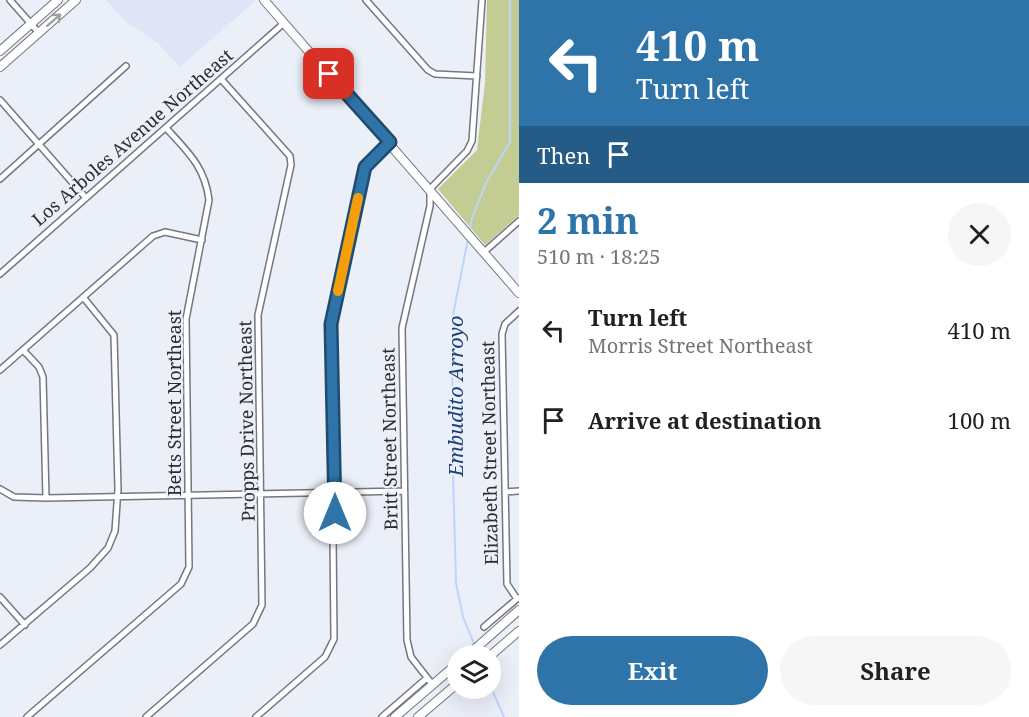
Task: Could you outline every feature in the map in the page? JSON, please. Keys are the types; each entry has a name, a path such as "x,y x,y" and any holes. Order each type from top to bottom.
{"main road":[{"path":"0,51 58,0"},
{"path":"0,67 76,0"},
{"path":"264,0 390,142 519,293"},
{"path":"479,645 518,614"},
{"path":"501,646 519,631"},
{"path":"395,717 430,681 447,670"},
{"path":"418,717 447,692"}],"street":[{"path":"10,0 39,33"},
{"path":"366,0 428,70 435,74 477,76"},
{"path":"430,189 467,151 472,141 482,0"},
{"name":"Los Arboles Avenue Northeast","path":"0,274 284,23"},
{"path":"0,179 126,66"},
{"name":"Propps Drive Northeast","path":"146,717 253,624 260,612 262,494 258,315 291,165 290,156 221,79"},
{"path":"0,100 86,198"},
{"name":"Betts Street Northeast","path":"27,717 181,584 189,567 186,319 209,200 207,182 201,168 166,128"},
{"path":"256,717 325,657 334,639 335,492 331,324 365,167 390,142"},
{"name":"Britt Street Northeast","path":"430,189 430,206 402,328 407,640 411,657 430,681"},
{"path":"484,252 519,221"},
{"path":"0,370 153,236 165,232 202,240"},
{"path":"0,645 90,568 111,542 115,531 118,497 114,335 83,297"},
{"name":"Elizabeth Street Northeast","path":"518,598 507,584 502,334 505,324 519,311"},
{"path":"23,350 39,367 43,377 46,498"},
{"path":"0,489 14,496 46,498 405,491"},
{"path":"505,492 519,491"},
{"path":"0,597 25,625"},
{"path":"484,627 518,598"},
{"path":"382,717 430,681"}],"shaded area":[{"path":"106,0 256,0 180,67 158,43 125,21"}],"green space":[{"path":"487,0 519,0 519,215 485,245 438,189 477,150 485,82"}],"waterway":[{"name":"Embudito Arroyo","path":"469,234 472,218 486,183 510,142 510,0"},
{"name":"Embudito Arroyo","path":"468,239 452,320 453,475 456,583 463,617 475,645"},
{"name":"Embudito Arroyo","path":"496,699 504,717"}],"slow traffic":[{"path":"338,291 358,198"}],"route":[{"path":"329,74 390,142 365,167 331,324 335,513"}]}
